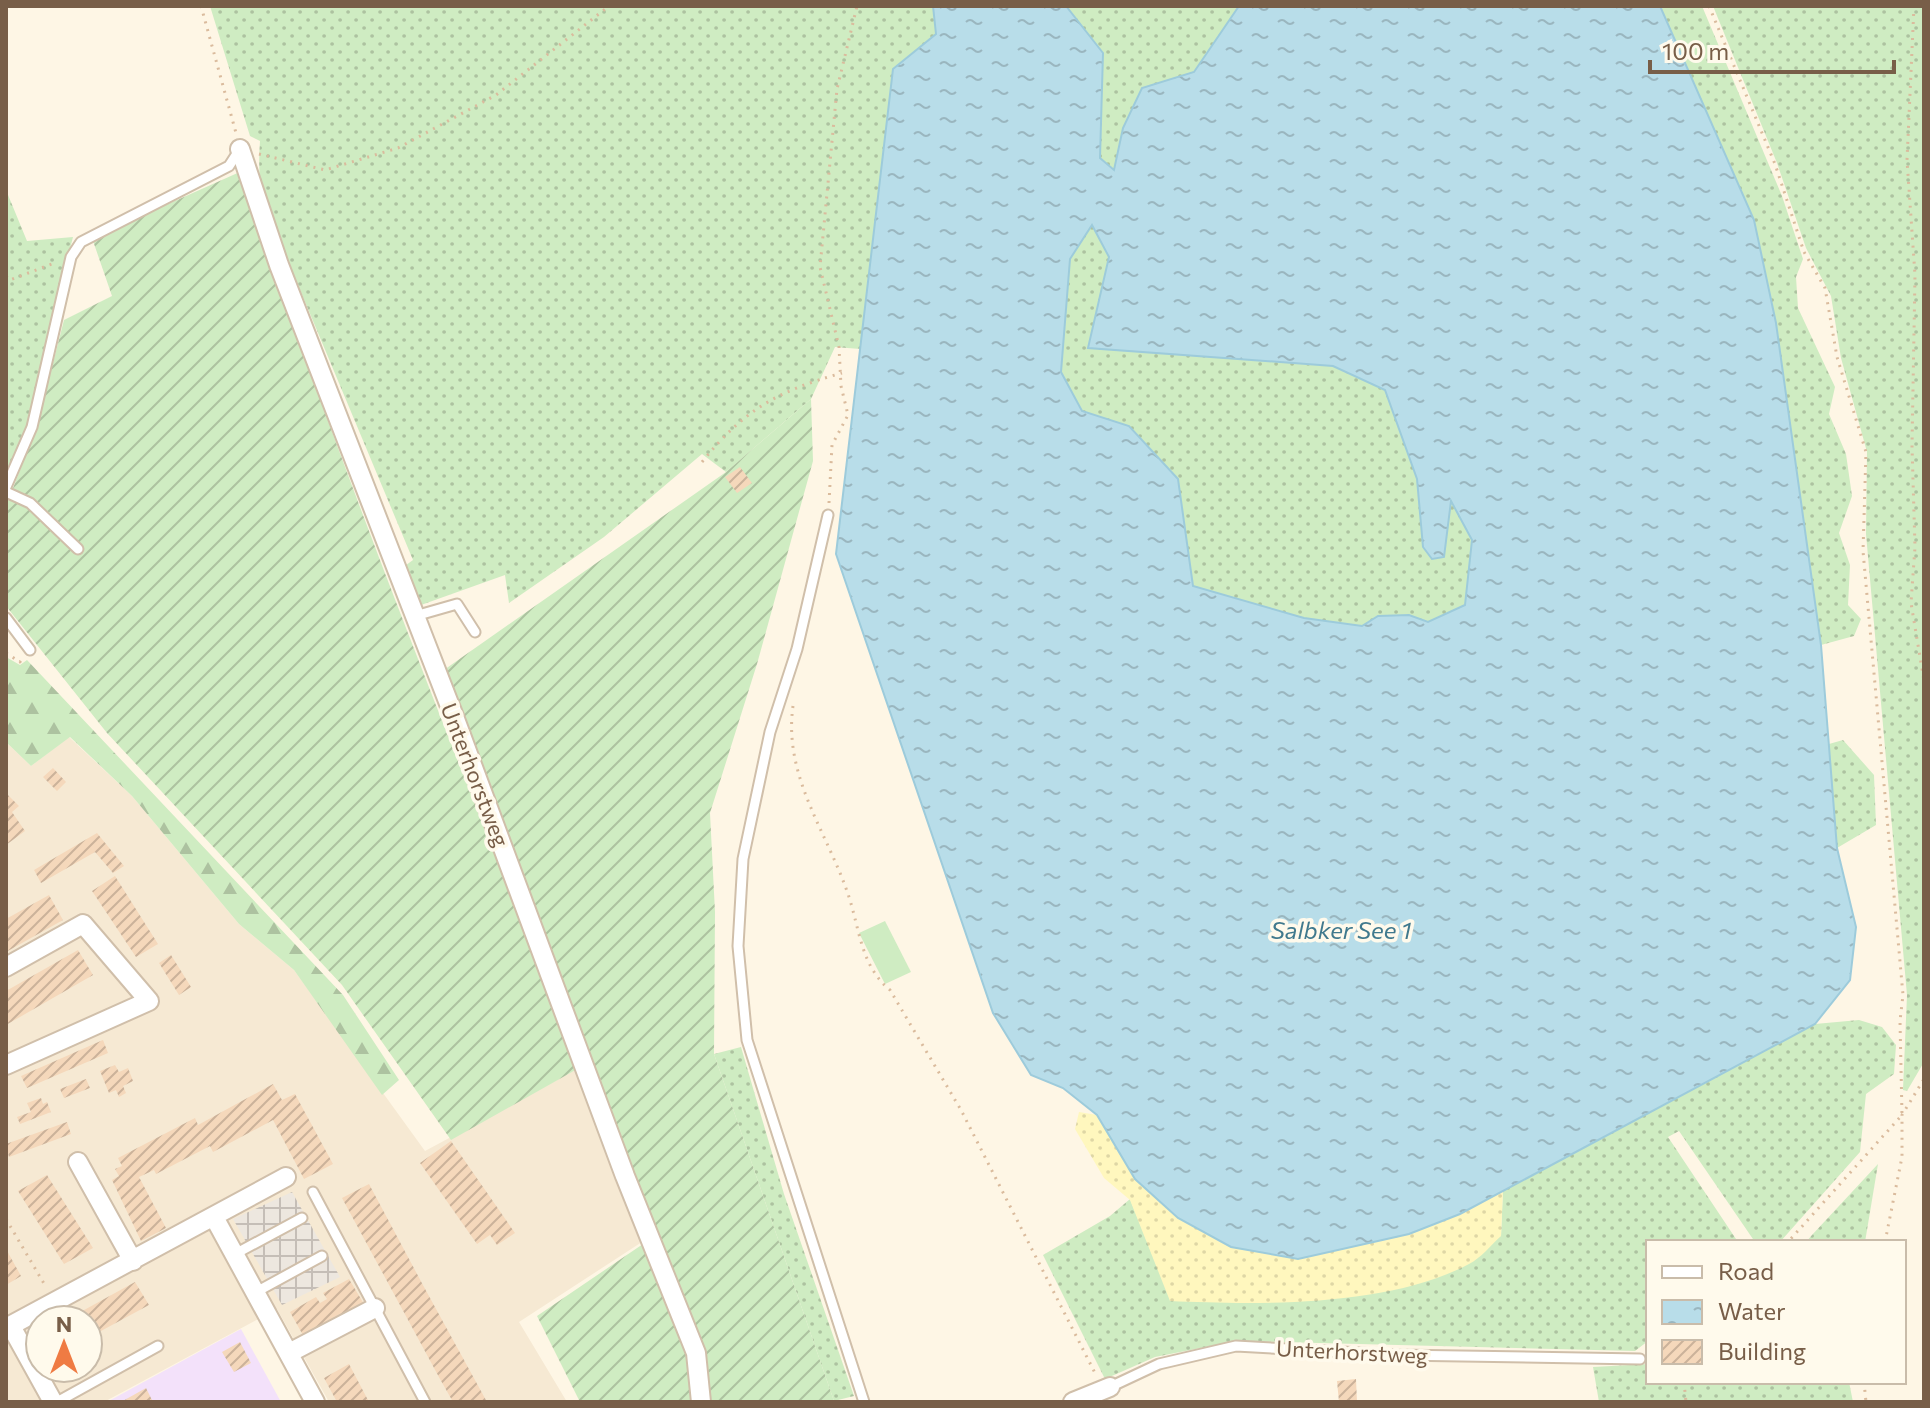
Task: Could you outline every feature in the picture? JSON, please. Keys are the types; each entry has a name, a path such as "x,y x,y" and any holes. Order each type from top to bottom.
{"street":[{"name":"Unterhorstweg","path":"240,149 279,265 415,616 625,1176 696,1353 701,1402"},
{"path":"6,967 83,924 149,1001 6,1065"},
{"path":"78,1162 133,1261"},
{"path":"56,1304 286,1177"},
{"path":"214,1217 315,1402"},
{"path":"289,1353 375,1308"},
{"path":"9,1328 55,1402"},
{"name":"Unterhorstweg","path":"1073,1402 1106,1388"}],"lane":[{"path":"78,549 30,503 6,489 32,427 71,257 81,242 229,166 240,149"},
{"path":"828,515 797,649 770,732 743,859 738,946 747,1040 864,1402"},
{"path":"415,616 457,604 475,632"},
{"path":"6,618 30,650"},
{"path":"313,1192 425,1402"},
{"path":"235,1254 302,1218"},
{"path":"256,1292 322,1256"},
{"path":"55,1402 158,1346"},
{"name":"Unterhorstweg","path":"1106,1388 1159,1364 1236,1346 1397,1355 1640,1359"}],"path":[{"path":"201,6 240,149 325,170 398,148 496,95 609,6"},
{"path":"828,515 832,445 848,415 839,347 820,267 837,89 857,6"},
{"path":"1709,6 1772,155 1804,252 1825,288 1837,357 1866,452 1863,543 1903,995 1900,1066 1902,1157 1885,1240"},
{"path":"1914,6 1907,160 1915,275 1915,547 1911,603 1924,681"},
{"path":"6,276 10,280 71,257"},
{"path":"702,462 731,426 791,387 842,373"},
{"path":"794,698 790,726 802,792 849,898 854,928 875,977 890,990 961,1110 1106,1388"},
{"path":"1790,1240 1902,1115 1924,1079"},
{"path":"6,1219 56,1304"}],"shaded area":[{"path":"69,737 132,796 239,924 294,970 425,1151 579,1068 645,1240 519,1322 567,1402 329,1402 277,1309 104,1402 6,1402 6,742 31,766"},
{"path":"292,1192 340,1277 282,1305 233,1219"},
{"path":"241,1329 281,1402 107,1402"}],"green space":[{"path":"210,6 933,6 936,34 893,70 860,349 835,347 811,399 726,472 702,454 604,537 509,603 505,575 421,605 402,568 413,560 266,214 259,171 260,141 250,136"},
{"path":"1066,6 1239,6 1194,72 1142,89 1123,128 1114,170 1100,158 1103,53"},
{"path":"1660,6 1702,6 1782,196 1803,259 1796,277 1798,308 1835,387 1829,414 1846,454 1852,496 1839,533 1850,565 1848,605 1861,619 1854,636 1821,645 1776,323 1754,220"},
{"path":"1713,6 1924,6 1924,1062 1907,1091 1903,1090 1907,995 1866,534 1867,452 1841,358 1831,296 1806,248 1777,163"},
{"path":"242,171 361,510 579,1068 451,1140 342,985 107,733 6,606 6,506 36,429 64,320 112,296 92,238"},
{"path":"6,190 27,241 73,237 32,417 6,480"},
{"path":"1092,224 1109,257 1089,348 1334,366 1385,390 1417,479 1423,547 1451,500 1472,540 1465,605 1428,622 1409,615 1378,616 1362,626 1304,618 1192,586 1178,479 1129,426 1082,411 1061,372 1070,259"},
{"path":"811,399 813,461 757,664 710,813 715,912 714,1054 834,1401 709,1402 704,1355 441,672 726,472"},
{"path":"6,657 20,665 27,660 343,995 399,1080 382,1095 294,970 239,924 132,796 70,737 31,766 6,742"},
{"path":"1843,740 1874,775 1876,825 1837,848 1829,744"},
{"path":"885,921 911,972 885,984 859,933"},
{"path":"1859,1020 1882,1027 1896,1045 1894,1074 1866,1094 1860,1152 1782,1240 1754,1240 1679,1131 1668,1137 1737,1240 1646,1240 1646,1343 1635,1351 1236,1341 1155,1357 1105,1379 1043,1255 1110,1216 1130,1199 1171,1301 1501,1236 1503,1189 1815,1024"},
{"path":"741,1047 784,1194 854,1396 834,1401 714,1054"},
{"path":"1878,1164 1865,1240 1808,1240"},
{"path":"643,1244 687,1354 694,1402 580,1402 537,1316"},
{"path":"1646,1364 1646,1384 1849,1384 1853,1402 1599,1402 1593,1367"}],"sand":[{"path":"1079,1112 1097,1115 1135,1179 1178,1218 1460,1214 1503,1189 1501,1236 1469,1264 1437,1278 1363,1296 1283,1302 1170,1301 1130,1200 1104,1178 1075,1129"}],"water":[{"name":"Salbker See 1","path":"933,6 1066,6 1103,53 1100,158 1114,170 1123,128 1142,88 1194,72 1239,6 1660,6 1754,220 1776,323 1821,645 1837,848 1856,927 1850,980 1815,1024 1460,1214 1409,1234 1298,1259 1231,1247 1178,1218 1135,1179 1097,1115 1063,1088 1031,1075 993,1013 836,554 893,69 936,34","holes":["1092,225 1109,257 1088,348 1333,366 1385,390 1417,479 1423,547 1432,559 1444,557 1451,501 1472,540 1465,605 1428,622 1409,615 1378,616 1362,626 1304,618 1193,586 1178,479 1129,426 1082,411 1061,372 1070,259"]}],"building":[{"path":"740,467 752,483 737,493 725,477"},
{"path":"53,768 66,782 57,791 43,777"},
{"path":"6,793 19,806 12,812 25,831 6,845"},
{"path":"97,833 124,866 113,873 95,852 41,883 34,870"},
{"path":"115,876 158,944 136,957 92,891"},
{"path":"49,895 63,920 6,952 6,919"},
{"path":"78,950 93,975 6,1025 6,991"},
{"path":"171,955 191,987 179,995 159,963"},
{"path":"103,1040 108,1053 27,1088 21,1076"},
{"path":"115,1065 119,1072 128,1068 133,1081 123,1086 126,1093 119,1097 116,1090 109,1093 100,1071"},
{"path":"86,1079 90,1088 64,1098 60,1089"},
{"path":"273,1084 282,1100 295,1094 333,1164 304,1179 273,1120 213,1152 210,1146 156,1174 154,1170 139,1177 166,1228 141,1241 112,1180 119,1176 115,1169 122,1166 118,1158 195,1118 198,1125"},
{"path":"41,1098 43,1104 47,1102 51,1112 20,1124 17,1117 31,1112 27,1103"},
{"path":"67,1122 71,1134 9,1157 6,1144"},
{"path":"451,1141 515,1233 497,1245 490,1235 477,1244 420,1163"},
{"path":"47,1175 93,1248 64,1264 18,1191"},
{"path":"369,1184 487,1402 453,1402 342,1198"},
{"path":"6,1249 21,1276 6,1285"},
{"path":"349,1279 364,1304 304,1337 290,1312 316,1297 320,1303 327,1299 323,1293"},
{"path":"135,1282 149,1305 104,1329 104,1304 95,1304"},
{"path":"240,1342 251,1363 234,1372 222,1352"},
{"path":"349,1364 369,1402 337,1402 324,1378"},
{"path":"1356,1379 1357,1402 1339,1402 1337,1381"},
{"path":"146,1388 153,1402 121,1402"}]}
